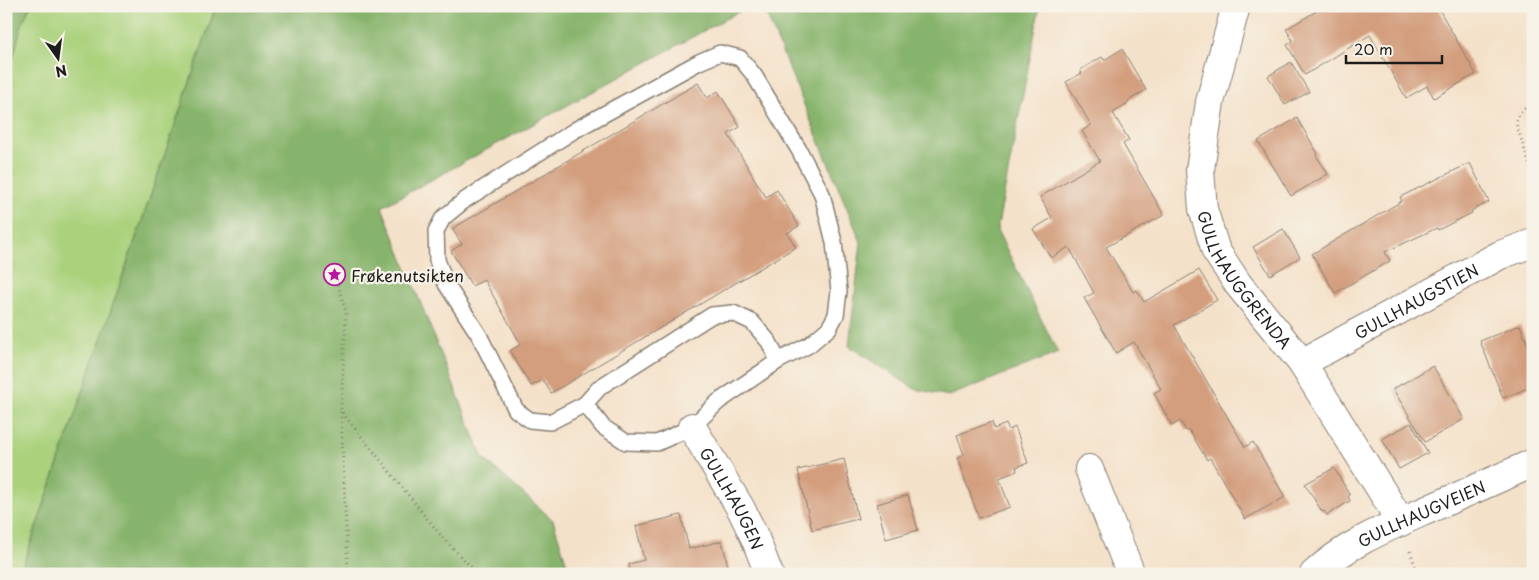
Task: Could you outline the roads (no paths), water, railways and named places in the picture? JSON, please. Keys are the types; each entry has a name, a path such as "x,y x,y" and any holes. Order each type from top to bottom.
{"street":[{"name":"GULLHAUGGRENDA","path":"1236,6 1210,102 1200,170 1203,209 1216,251 1238,284 1302,363 1401,522"},
{"name":"GULLHAUGSTIEN","path":"1302,363 1500,255 1533,243"},
{"name":"GULLHAUGEN","path":"692,427 741,509 755,538 768,574"},
{"name":"GULLHAUGVEIEN","path":"1314,574 1326,563 1356,543 1533,463"},
{"path":"1089,469 1131,574"}],"lane":[{"path":"585,404 603,427 626,442 657,443 692,427 718,402 778,361 809,345 829,328 836,315 839,291 834,242 822,194 799,150 754,75 740,58 720,53 699,62 575,130 465,200 443,218 436,231 437,260 446,284 479,335 516,410 530,420 550,422 585,404 600,387 712,315 733,313 752,322 769,342 778,361"}],"place":[{"name":"Frøkenutsikten","path":"335,275"}]}
